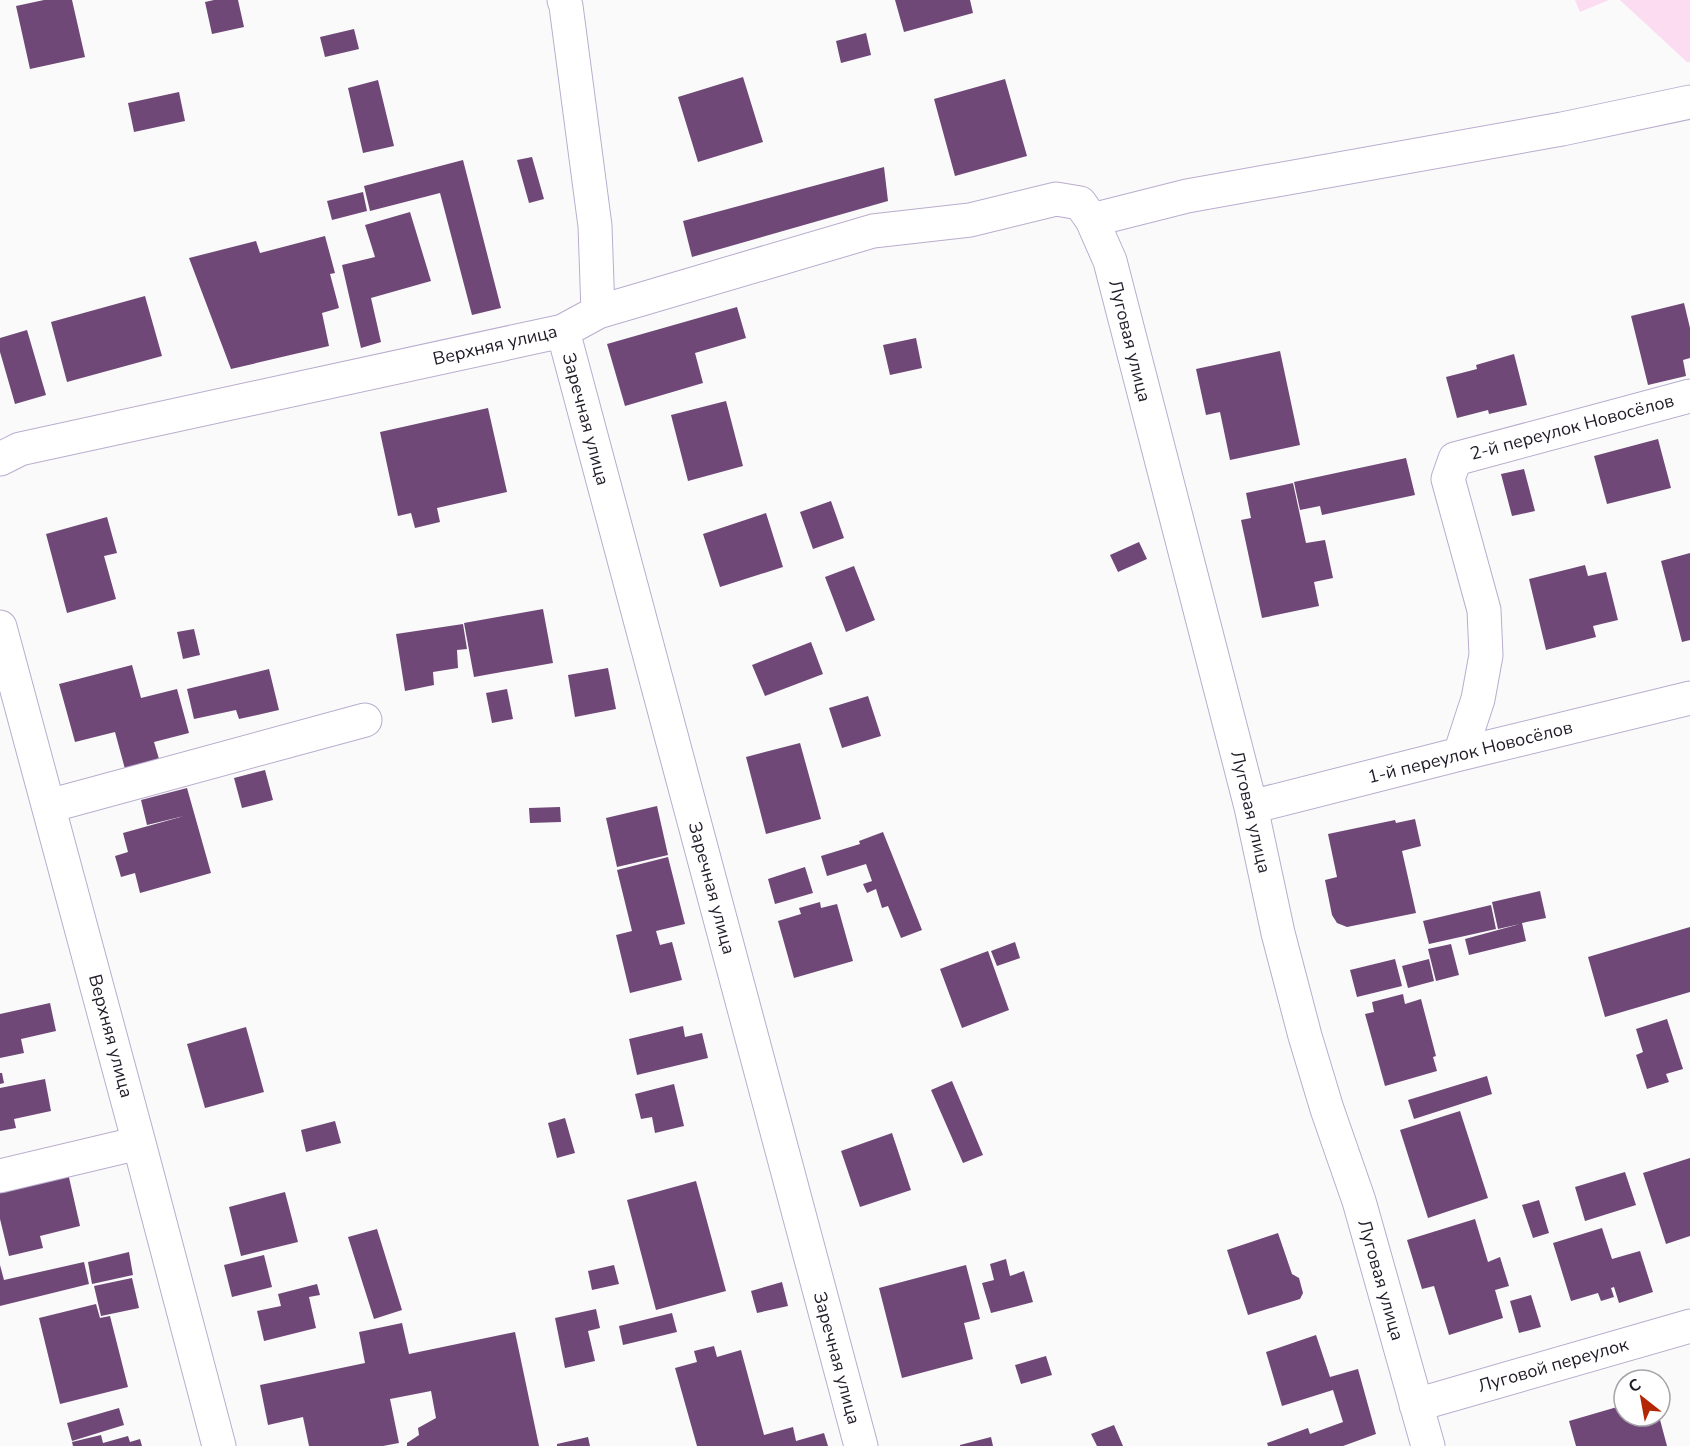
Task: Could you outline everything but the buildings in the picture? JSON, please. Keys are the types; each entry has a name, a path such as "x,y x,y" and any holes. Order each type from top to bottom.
{"street":[{"path":"564,0 595,226 598,312"},
{"path":"1092,220 1187,196 1562,129 1690,102"},
{"name":"Верхняя улица","path":"0,459 20,449 563,331 598,312 873,231 970,220 1056,199"},
{"name":"Луговая улица","path":"1056,199 1080,203 1092,220 1110,261 1251,807 1278,933 1305,1036 1359,1201 1428,1446"},
{"name":"Заречная улица","path":"563,331 861,1446"},
{"name":"2-й переулок Новосёлов","path":"1460,754 1478,699 1486,655 1484,610 1448,479 1455,459 1690,396"},
{"name":"Верхняя улица","path":"0,627 140,1143 219,1446"},
{"name":"1-й переулок Новосёлов","path":"1251,807 1690,698"},
{"path":"49,806 365,720"},
{"path":"0,1176 140,1143"},
{"name":"Луговой переулок","path":"1416,1405 1690,1326"}],"shaded area":[{"path":"1575,0 1609,0 1580,12"},
{"path":"1620,0 1690,0 1690,62 1687,62"}]}
